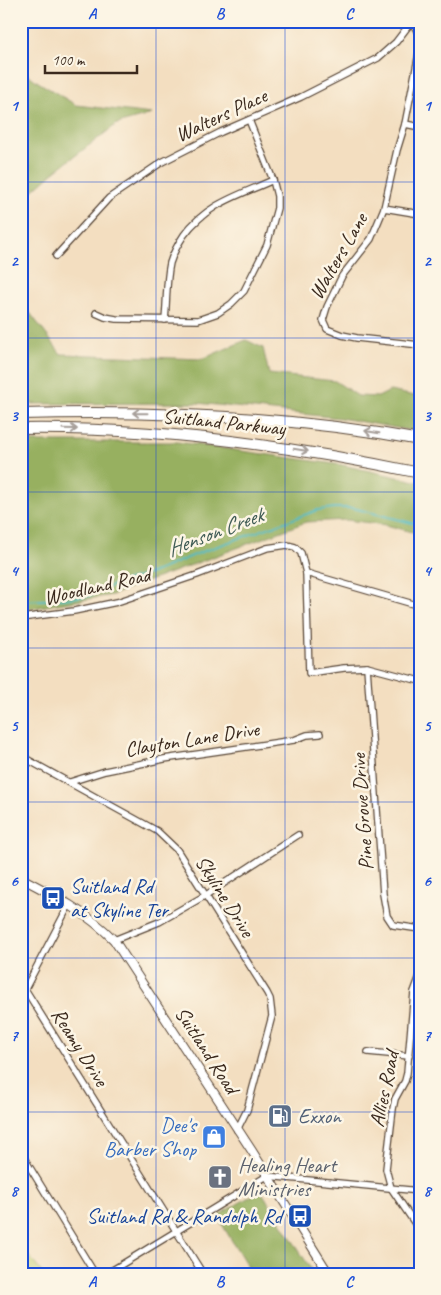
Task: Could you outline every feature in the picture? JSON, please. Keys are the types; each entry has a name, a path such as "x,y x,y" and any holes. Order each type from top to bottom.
{"highway":[{"name":"Suitland Parkway","path":"21,414 122,413 234,417 339,428 420,440"},
{"name":"Suitland Parkway","path":"21,429 143,432 232,440 337,456 420,472"}],"main road":[{"name":"Suitland Road","path":"21,878 95,922 114,940 329,1274"}],"street":[{"path":"412,21 420,38"},
{"name":"Walters Place","path":"56,256 109,198 162,162 336,80 378,58 396,42 412,21"},
{"name":"Walters Lane","path":"420,48 405,124 394,160 384,208 371,239 342,276 324,314 324,324 327,329 342,335 420,344"},
{"path":"96,313 116,319 198,320 218,314 240,297 252,277 266,245 277,208 277,196 273,180 249,120"},
{"path":"405,124 420,127"},
{"path":"165,320 170,262 180,241 190,227 219,203 273,180"},
{"path":"384,208 420,214"},
{"name":"Woodland Road","path":"21,618 74,611 117,602 274,546 287,545 296,547 301,553 306,573"},
{"path":"420,606 306,573 309,673 367,667 420,682"},
{"name":"Pine Grove Drive","path":"367,667 383,894 387,916 393,925 420,929"},
{"name":"Clayton Lane Drive","path":"70,782 105,771 164,759 294,740 307,735 320,734"},
{"name":"Skyline Drive","path":"21,756 157,831 177,850 267,993 272,1007 272,1016 247,1110 237,1130"},
{"path":"114,940 159,922 206,895 298,835"},
{"path":"23,990 69,905"},
{"name":"Allies Road","path":"420,976 414,992 405,1081 395,1099 393,1109 386,1169 391,1188 420,1231"},
{"name":"Reamy Drive","path":"23,990 203,1274"},
{"path":"368,1052 409,1056"},
{"path":"21,1153 95,1274"},
{"path":"106,1274 267,1176 420,1191"}],"green space":[{"path":"21,69 38,82 76,105 152,114 117,124 54,172 21,201"},
{"path":"21,301 61,354 202,359 246,340 263,348 269,374 335,381 358,396 378,397 390,391 420,397 420,432 340,418 197,403 21,404"},
{"path":"21,442 177,442 342,465 420,482 420,534 386,525 347,520 306,522 112,595 21,610"},
{"path":"260,1192 314,1274 252,1274 217,1216"},
{"path":"21,1246 43,1274 21,1274"}],"waterway":[{"name":"Henson Creek","path":"21,601 88,596 116,584 152,573 204,551 318,510 353,508 420,525"}],"place":[{"name":"Suitland Rd at Skyline Ter","path":"53,898"},
{"name":"Exxon","path":"280,1116"},
{"name":"Dee's Barber Shop","path":"214,1137"},
{"name":"Healing Heart Ministries","path":"220,1177"},
{"name":"Suitland Rd & Randolph Rd","path":"300,1216"}]}
